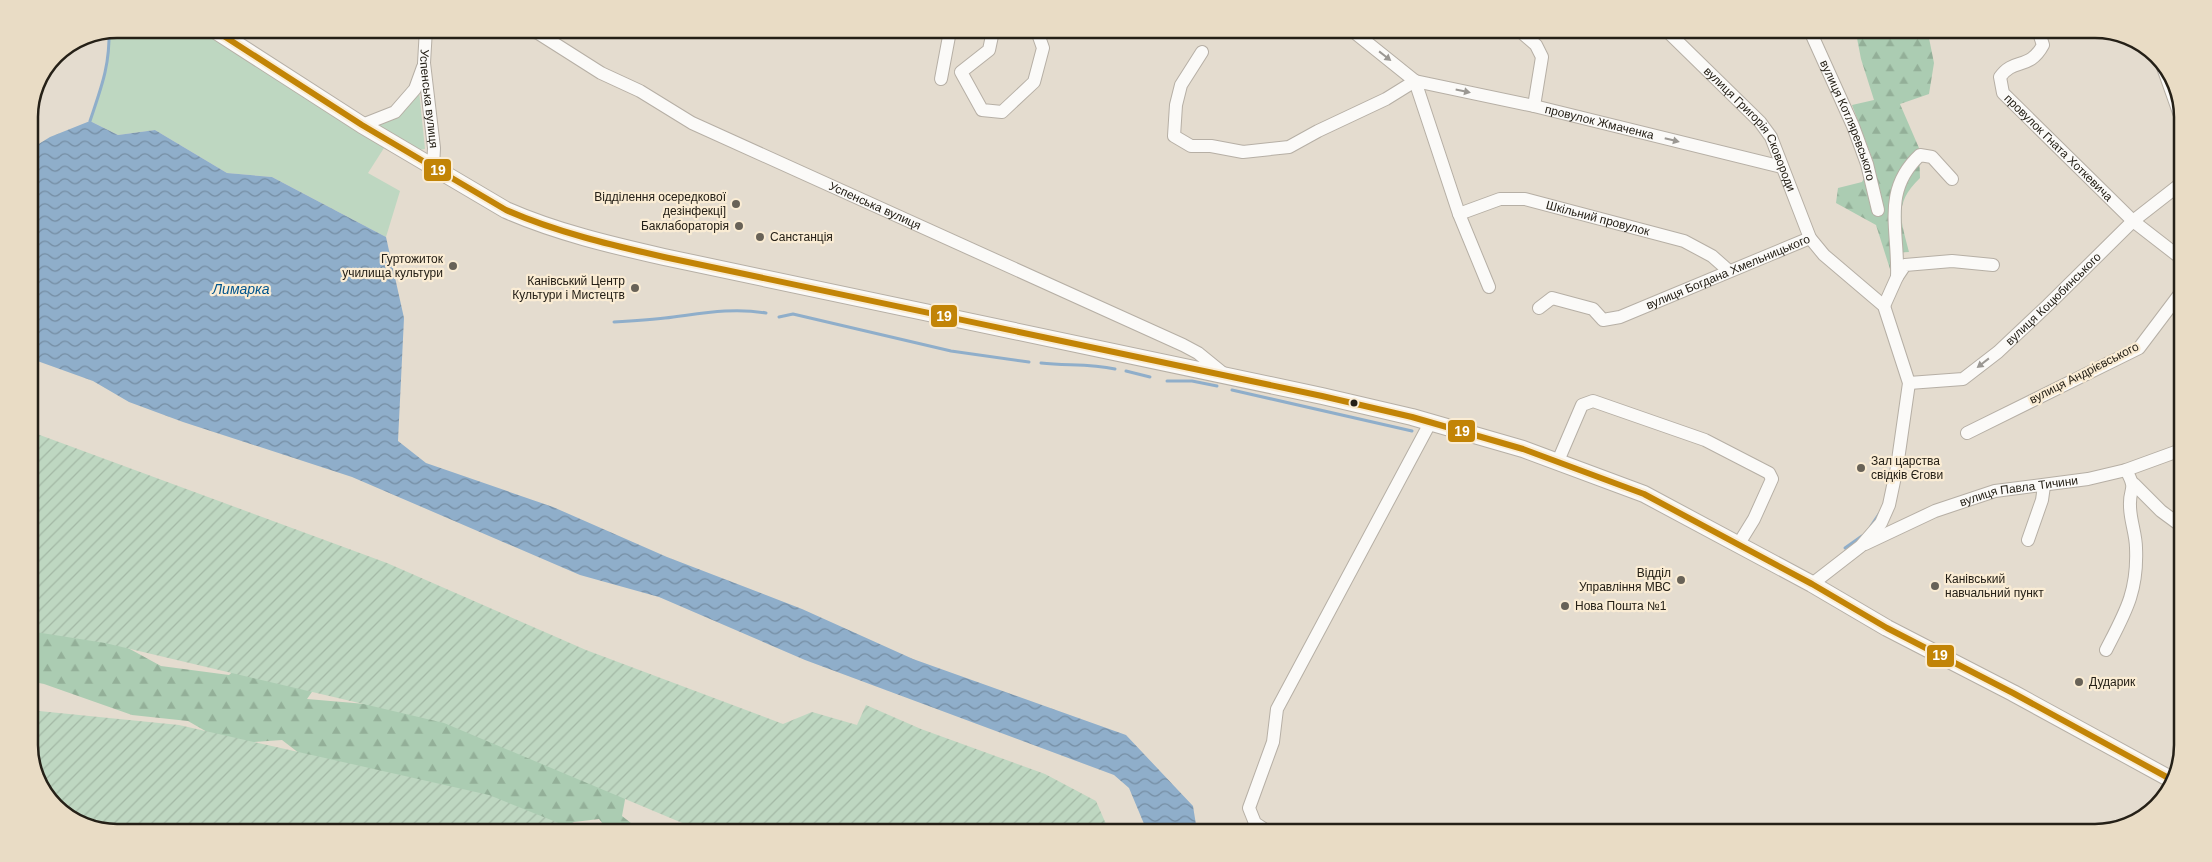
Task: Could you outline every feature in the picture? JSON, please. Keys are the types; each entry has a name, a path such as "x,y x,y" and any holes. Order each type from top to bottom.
{"main road":[{"path":"227,38 362,125 506,210 530,221 576,235 664,257 1322,396 1430,423 1523,449 1558,461 1644,494 1812,584 1887,628 2013,693 2167,777"}],"street":[{"name":"Успенська вулиця","path":"426,38 424,64 434,148 434,167"},
{"name":"Успенська вулиця","path":"546,38 601,73 640,91 692,122 1183,345 1198,353 1226,376"},
{"path":"940,79 949,38"},
{"path":"961,72 989,50 992,38"},
{"path":"946,54 961,72 982,110 1002,112 1034,82 1043,48 1039,38"},
{"path":"1361,38 1415,81 1459,214 1489,287"},
{"path":"1528,38 1536,45 1542,57 1534,106"},
{"name":"вулиця Григорія Сковороди","path":"1674,38 1760,122 1771,137 1810,238"},
{"name":"вулиця Котляревського","path":"1813,38 1853,126 1867,164 1878,210"},
{"name":"провулок Гната Хоткевича","path":"2041,38 2043,45 2031,61 2006,69 2000,77 2003,93 2133,221"},
{"path":"1202,52 1182,85 1176,105 1174,136 1191,146 1211,146 1242,152 1289,147 1386,99 1415,81"},
{"path":"362,125 395,112 415,89 424,64"},
{"name":"провулок Жмаченка","path":"1415,81 1534,106 1782,167"},
{"path":"1897,276 1898,252 1895,194 1907,167 1920,155 1932,157 1952,179"},
{"name":"вулиця Коцюбинського","path":"1909,383 1963,379 1998,352 2133,221 2174,188"},
{"name":"Шкільний провулок","path":"1459,214 1500,199 1525,199 1684,241 1712,256 1729,271"},
{"path":"2133,221 2174,253"},
{"name":"вулиця Богдана Хмельницького","path":"1539,308 1552,298 1593,308 1603,320 1620,317 1810,238 1824,255 1884,306"},
{"path":"1812,584 1861,546 1881,523 1889,505 1897,467 1909,383 1884,306 1897,276 1906,265 1952,262 1993,265"},
{"name":"вулиця Андрієвського","path":"1967,433 2139,348 2174,302"},
{"path":"1558,461 1582,405 1593,401 1705,440 1769,473 1772,479 1754,519 1738,545"},
{"path":"1256,824 1249,808 1273,742 1277,709 1430,423"},
{"name":"вулиця Павла Тичини","path":"1861,546 1935,511 1995,491 2088,479 2126,470 2174,453"},
{"path":"2126,470 2134,484 2161,511 2174,521"},
{"path":"2106,650 2130,603 2135,583 2136,547 2130,506 2134,484"},
{"path":"2028,540 2042,500 2044,486"}],"green space":[{"path":"109,38 116,38 212,38 384,148 368,173 400,191 386,237 272,177 227,173 155,130 118,135 90,121 101,87"},
{"path":"1857,38 1929,38 1934,63 1929,94 1900,104 1919,148 1920,178 1911,187 1906,196 1901,213 1909,252 1891,253 1890,269 1876,225 1836,203 1838,188 1862,182 1873,161 1852,105 1874,100 1861,59"},
{"path":"419,91 425,149 417,150 377,125"},
{"path":"38,434 387,563 586,650 783,724 812,712 857,725 866,705 921,729 1045,774 1096,801 1106,824 685,824 444,723 105,643 38,632"},
{"path":"38,500 81,517 95,630 161,666 229,675 247,659 330,666 307,699 389,706 631,767 622,816 632,824 603,824 599,819 570,824 500,824 317,767 282,740 228,744 188,721 132,715 38,683"},
{"path":"38,711 179,725 489,795 561,824 101,823 72,811 54,794 48,785 43,776 39,761"}],"water":[{"name":"Лимарка","path":"90,121 118,135 155,130 227,173 272,177 386,237 404,318 398,441 426,463 553,507 667,557 802,609 913,659 1126,735 1193,806 1196,824 1144,824 1129,788 1114,775 805,660 659,597 580,575 352,477 183,422 129,402 93,381 38,361 38,144 50,137"}],"waterway":[{"path":"90,121 106,66 109,38"},
{"path":"614,322 728,311 766,313"},
{"path":"779,317 793,314 951,351 1029,362"},
{"path":"1041,363 1115,369"},
{"path":"1126,371 1150,377"},
{"path":"1167,381 1192,381 1217,386"},
{"path":"1232,390 1412,431"},
{"path":"1871,526 1879,514"},
{"path":"1845,548 1862,536"}],"transit line":[{"name":"19","path":"227,38 362,125 506,210 564,231 604,243 664,257 1322,396 1412,417 1523,449 1644,494 1812,584 1887,628 2013,693 2167,777"}],"place":[{"name":"Відділення осередкової дезінфекці]","path":"736,204"},
{"name":"Баклабораторія","path":"739,226"},
{"name":"Санстанція","path":"760,237"},
{"name":"Гуртожиток училища культури","path":"453,266"},
{"name":"Канівський Центр Культури і Мистецтв","path":"635,288"},
{"name":"Зал царства свідків Єгови","path":"1861,468"},
{"name":"Відділ Управління МВС","path":"1681,580"},
{"name":"Канівський навчальний пункт","path":"1935,586"},
{"name":"Нова Пошта №1","path":"1565,606"},
{"name":"Дударик","path":"2079,682"}]}
